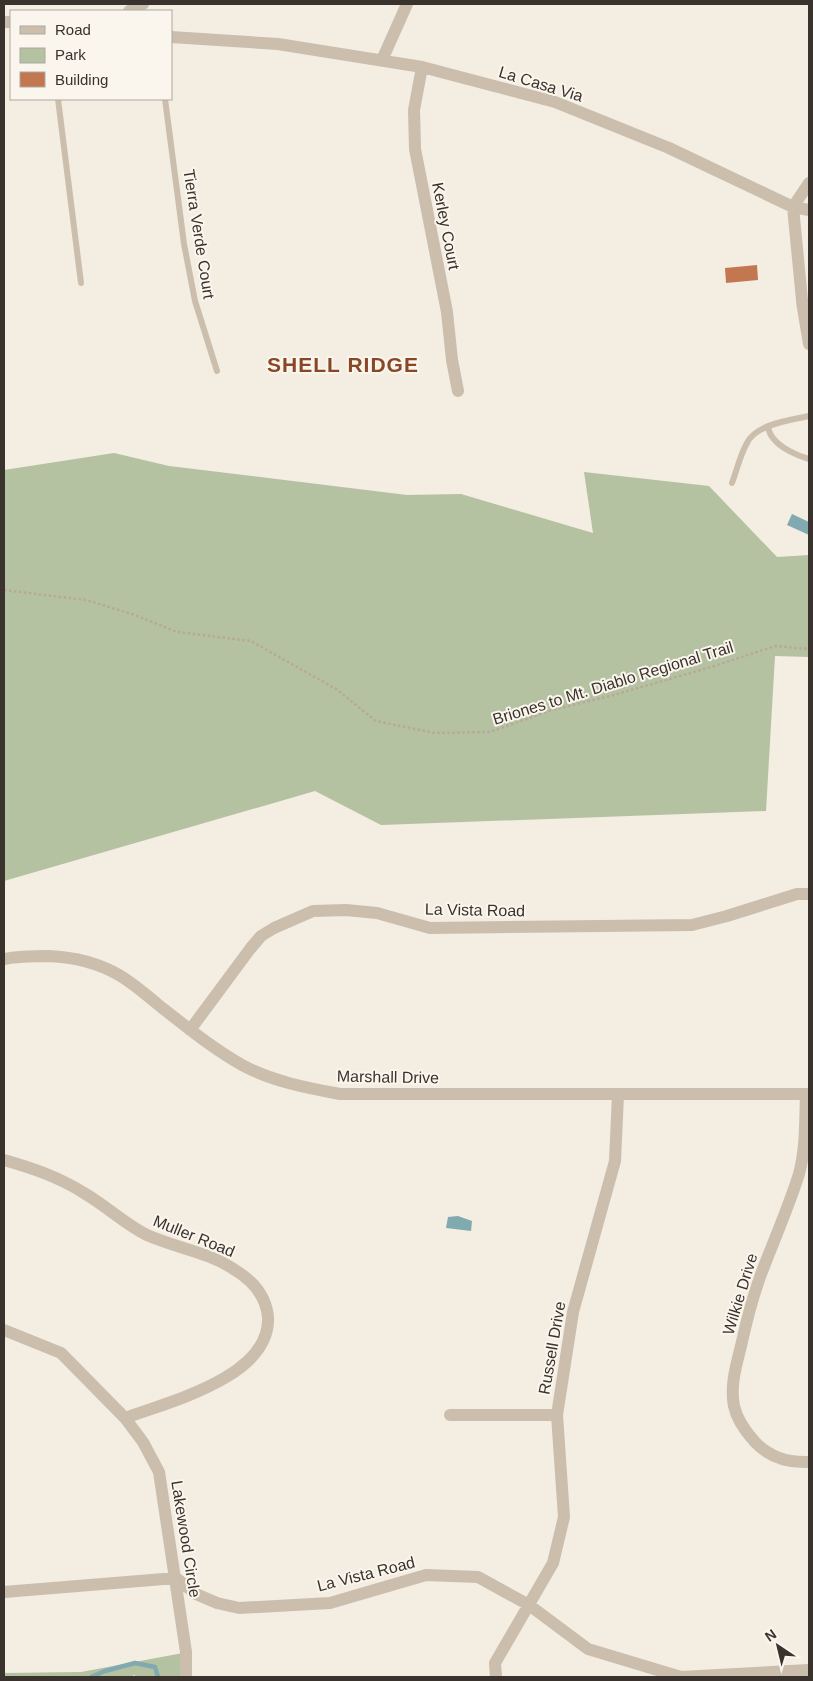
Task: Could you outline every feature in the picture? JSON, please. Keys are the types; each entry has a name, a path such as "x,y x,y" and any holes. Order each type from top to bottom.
{"street":[{"path":"131,10 143,4"},
{"path":"382,60 407,4"},
{"name":"La Casa Via","path":"172,37 278,44 382,60 422,67 555,102 670,148 792,207 809,210"},
{"name":"Kerley Court","path":"422,67 414,110 415,149 447,312 452,360 458,391"},
{"path":"809,183 792,207 802,300 809,344"},
{"path":"802,300 809,311"},
{"name":"La Vista Road","path":"190,1030 261,936 274,928 313,911 346,910 377,913 430,928 692,925 797,894 809,894"},
{"name":"Marshall Drive","path":"4,960 14,957 60,957 101,967 138,988 190,1030 243,1066 267,1076 309,1088 340,1094 808,1094"},
{"name":"Wilkie Drive","path":"808,1094 803,1151 799,1171 788,1206 757,1287 734,1375 733,1391 734,1405 738,1418 747,1433 760,1447 770,1455 784,1460 809,1462"},
{"name":"Russell Drive","path":"496,1677 495,1663 553,1562 564,1517 557,1415 573,1312 615,1161 618,1095"},
{"name":"Muller Road","path":"4,1160 46,1172 84,1192 145,1234 169,1244 208,1256 234,1269 253,1284 265,1301 268,1321 267,1332 261,1346 249,1360 210,1386 125,1418"},
{"name":"Lakewood Circle","path":"4,1330 61,1353 125,1418 144,1442 160,1472 186,1652 186,1677"},
{"path":"450,1415 557,1415"},
{"name":"La Vista Road","path":"176,1578 196,1594 217,1603 239,1608 330,1603 426,1575 478,1577 529,1604 588,1649 681,1677 809,1670"},
{"path":"4,1592 176,1578"}],"lane":[{"path":"58,100 81,283"},
{"name":"Tierra Verde Court","path":"165,100 184,244 195,301 217,371"},
{"path":"732,483 747,442 759,430 809,416"},
{"path":"768,427 770,435 778,443 809,459"}],"path":[{"name":"Briones to Mt. Diablo Regional Trail","path":"4,590 86,600 132,614 176,632 251,641 336,689 376,721 435,733 490,732 552,710 610,696 711,667 775,646 809,650"}],"green space":[{"path":"114,453 169,466 407,495 461,494 593,533 584,472 709,486 777,557 809,555 809,657 775,656 766,811 381,825 315,791 4,881 4,470"},
{"path":"183,1653 185,1677 137,1677 134,1675 131,1677 4,1677 4,1673 81,1672"}],"water":[{"path":"792,514 809,522 809,535 787,525"},
{"path":"458,1216 472,1221 471,1231 446,1228 448,1217"}],"building":[{"path":"757,265 758,280 726,283 725,268"}],"waterway":[{"path":"91,1677 135,1663 155,1667 158,1677"}],"district":[{"name":"SHELL RIDGE","path":"343,364"}]}
